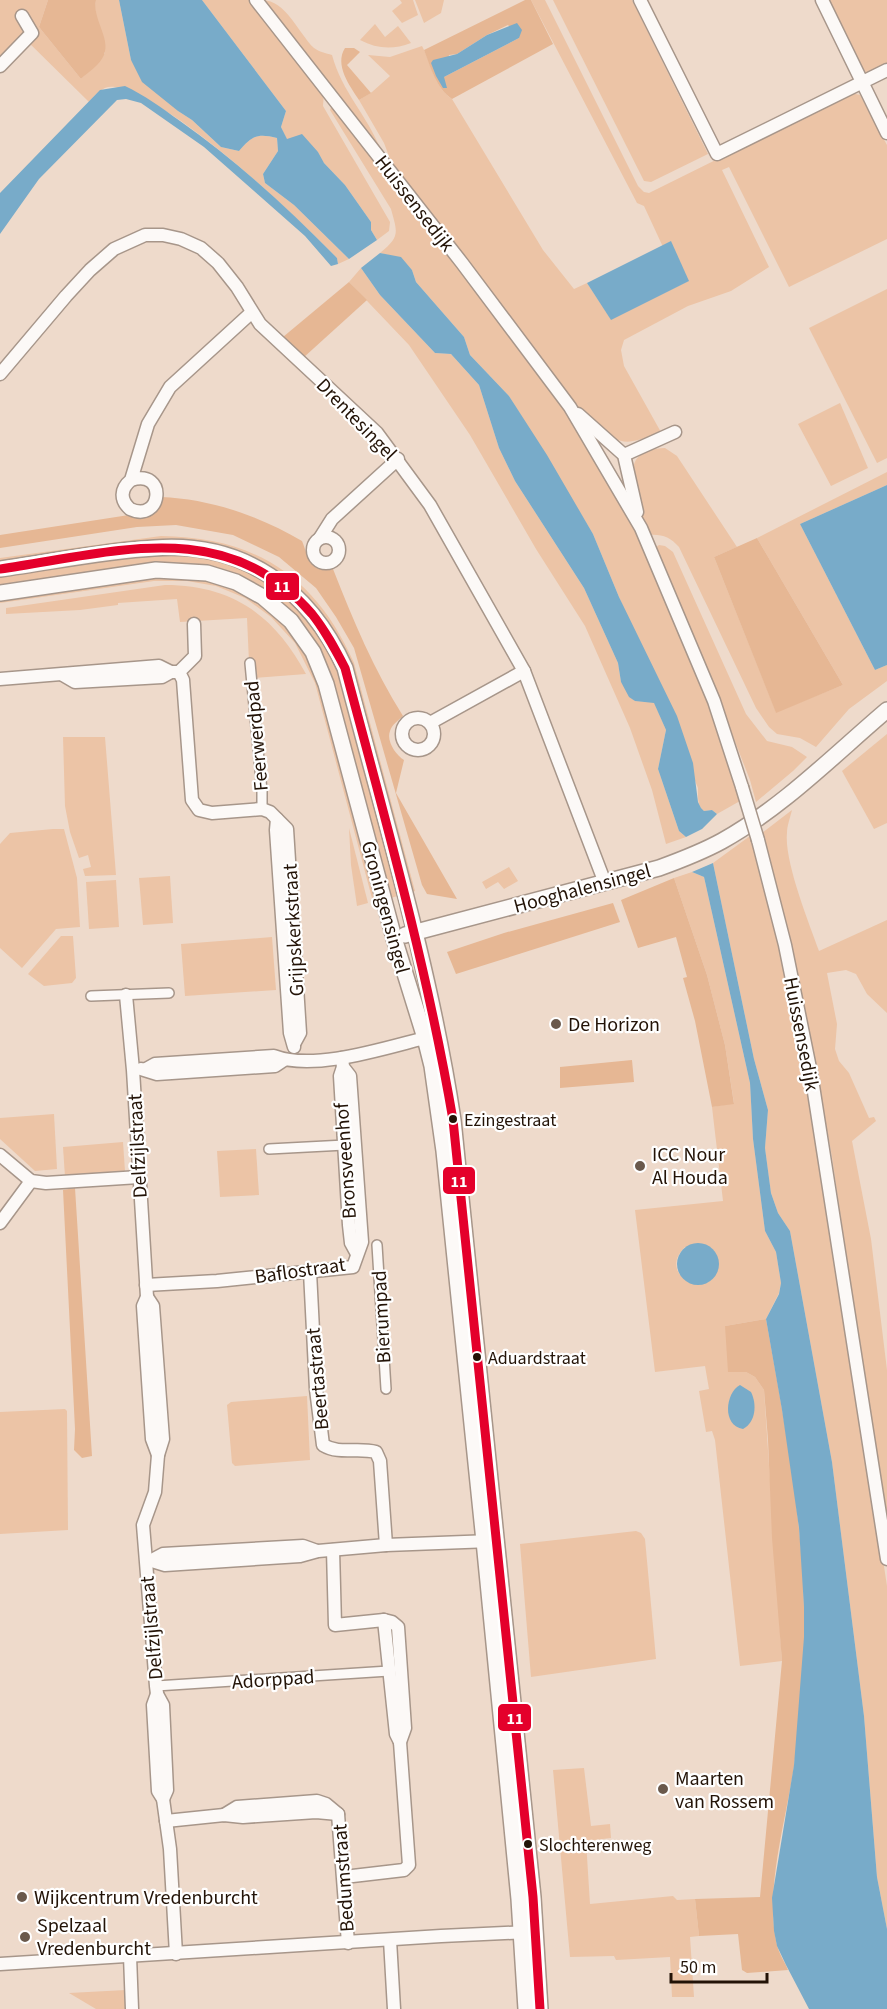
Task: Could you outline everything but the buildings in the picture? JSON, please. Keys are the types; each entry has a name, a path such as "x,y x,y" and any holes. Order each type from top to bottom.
{"street":[{"name":"Huissensedijk","path":"256,0 462,263 570,407 641,528 714,701 758,840 785,945 811,1073 887,1560"},
{"path":"640,0 717,154 864,87 887,70"},
{"path":"822,0 887,133"},
{"path":"0,66 32,33 22,16"},
{"name":"Drentesingel","path":"0,374 90,270 114,249 146,235 163,235 181,239 201,248 218,263 237,287 251,313 260,324 377,433 430,505 524,671 604,883"},
{"path":"131,480 148,424 170,387 251,313"},
{"name":"Huissensedijk","path":"570,407 624,455 641,528"},
{"path":"624,455 675,432"},
{"path":"320,538 332,519 398,459"},
{"name":"Groningensingel","path":"0,569 155,547 222,554 252,565 292,591 321,623 333,641 345,668 414,933 432,1037 456,1150 490,1541 529,1932 540,2009"},
{"name":"Groningensingel","path":"0,593 156,570 182,570 207,573 236,582 263,597 291,621 313,652 326,684 394,938 432,1037"},
{"path":"175,672 195,656 194,624"},
{"name":"Feerwerdpad","path":"250,663 262,809"},
{"path":"0,679 159,666 175,672 183,680 192,800 199,810 212,813 262,809"},
{"path":"430,723 524,671"},
{"name":"Hooghalensingel","path":"394,938 659,868 690,856 722,841 761,816 887,710"},
{"name":"Grijpskerkstraat","path":"262,809 270,812 288,829 300,1033 294,1044 290,1060"},
{"path":"91,996 169,993"},
{"name":"Delfzijlstraat","path":"126,995 139,1070 139,1177 146,1291 143,1306 152,1439 158,1455 155,1492 144,1525 149,1562 157,1690 163,1705 167,1790 162,1799 170,1848 176,1954"},
{"path":"139,1070 157,1074 274,1066 290,1060 342,1062 432,1037"},
{"name":"Bronsveenhof","path":"342,1062 340,1076 349,1225 351,1243 357,1254"},
{"name":"Baflostraat","path":"146,1291 353,1267 362,1242 350,1076 342,1062"},
{"path":"269,1149 345,1145"},
{"path":"0,1155 31,1181 46,1183 139,1177"},
{"path":"0,1223 31,1181"},
{"name":"Bierumpad","path":"377,1245 386,1389"},
{"name":"Beertastraat","path":"310,1272 316,1389 323,1445 332,1451 364,1449 375,1452 380,1461 386,1545"},
{"path":"149,1562 165,1566 292,1557 318,1551 386,1545 490,1541"},
{"path":"333,1550 335,1625 384,1620 392,1622 398,1628 405,1728 400,1742"},
{"path":"344,1877 404,1870 409,1865 400,1742 396,1734 384,1620"},
{"name":"Adorppad","path":"157,1690 389,1671"},
{"name":"Bedumstraat","path":"166,1821 224,1815 237,1807 317,1801 326,1804 338,1814 348,1943"},
{"path":"0,1964 529,1932"},
{"name":"Groningensingel","path":"526,2009 529,1932"},
{"path":"390,1940 394,2009"},
{"path":"130,1956 132,2009"}],"shaded area":[{"path":"0,0 48,0 39,27 81,79 105,53 97,20 96,0 119,0 131,60 178,111 192,120 221,147 239,151 255,137 277,138 278,151 263,174 265,183 294,205 349,259 338,264 337,258 319,240 242,169 202,136 150,101 123,89 107,87 89,102 23,37 0,60"},
{"path":"48,0 96,0 95,7 106,49 100,62 81,79 39,27"},
{"path":"202,0 252,0 324,92 323,106 390,222 389,231 377,240 371,230 371,222 345,185 323,162 318,152 287,140 281,127 286,111"},
{"path":"262,0 271,1 285,11 314,48 332,55 342,81 381,150"},
{"path":"400,0 413,0 418,15 402,23 392,11 402,3"},
{"path":"415,0 444,0 441,13 424,23"},
{"path":"525,0 531,0 553,44 452,99 438,83 424,50","holes":["508,25 519,38 444,77 449,55 457,54 487,35"]},
{"path":"531,0 545,0 638,186 644,192 649,193 851,93 860,95 887,145 887,239 789,287 729,167 722,170 769,267 731,291 688,306 624,340 621,350 624,366 662,434 626,442 618,440 611,437 580,411 392,164 384,143 359,100 390,76 368,55 390,57 422,46 441,88 452,99 543,250 574,289 587,283 611,319 688,281 668,243 663,247 644,206 637,203"},
{"path":"553,0 632,0 708,154 651,182 644,181"},
{"path":"828,0 887,0 887,66 869,74 862,70"},
{"path":"375,24 385,37 398,26 411,43 385,48 360,40"},
{"path":"345,48 354,48 360,52 347,65 371,93 359,100 342,68 341,61"},
{"path":"332,105 501,314 591,449 647,552 708,693 740,801 717,814 712,810 704,811 700,807 698,788 593,534 509,396 470,355 464,337 416,282 412,270 401,258 380,253 396,233 391,209 330,110"},
{"path":"361,268 380,295 435,353 451,354 479,385 499,448 515,481 584,588 618,663 621,682 635,701 654,702 666,730 658,769 679,831 686,837 666,844 652,790 630,728 585,626 536,549 470,435 409,345 349,282"},
{"path":"349,282 367,300 303,358 283,337"},
{"path":"887,289 887,458 877,463 809,328"},
{"path":"840,403 868,468 831,486 798,424"},
{"path":"665,448 677,456 737,547 714,557 776,712 843,685 757,538 887,472 887,485 800,524 875,670 887,665 887,681 849,709 816,747 800,738 777,734 769,727 756,708 679,547 662,536 649,535 642,517 633,470 638,457 653,450"},
{"path":"161,497 216,505 269,524 302,541 314,566 325,570 333,569 365,644 403,716 392,726 389,735 392,747 404,760 396,793 457,899 427,894 422,885 354,648 316,588 279,557 233,535 176,525 137,527 0,548 0,535 129,515 146,517 157,508"},
{"path":"161,536 195,538 226,544 254,554 279,568 301,585 321,607 339,633 354,663 415,891 410,893 361,710 318,613 208,546 0,565 0,558"},
{"path":"757,538 843,685 776,713 714,557"},
{"path":"659,545 673,552 746,714 767,741 792,747 807,757 756,802 750,780 693,634 655,548"},
{"path":"154,551 231,561 282,588 333,651 401,895 387,899 304,631 208,569 0,588 0,573"},
{"path":"152,574 196,576 236,588 284,620 315,667 379,901 373,902 315,683 295,643 271,617 245,598 216,586 187,581 154,581 0,603 0,597"},
{"path":"165,585 189,586 211,591 249,608 266,620 280,636 306,674 253,678 249,662 247,618 180,622 177,599 118,603 118,605 80,610 6,614 6,608"},
{"path":"887,734 887,823 874,829 842,771"},
{"path":"63,737 105,737 116,875 85,876 83,869 91,867 88,855 79,858 70,832 65,806"},
{"path":"792,810 787,830 789,859 819,951 887,920 887,1013 867,994 856,974 846,970 827,973 837,1024 835,1049 839,1061 849,1073 869,1118 874,1117 876,1121 852,1141 871,1239 887,1370 887,1537 832,1157 805,1008 762,833"},
{"path":"349,828 368,903 357,906 351,865"},
{"path":"64,829 77,878 80,927 56,929 22,968 0,948 0,844 10,833"},
{"path":"754,833 793,1001 840,1278 887,1586 887,1929 877,1877 864,1716 832,1462 790,1231 778,1213 771,1193 765,1148 768,1110 754,1059 713,863"},
{"path":"509,867 518,881 504,889 498,882 486,889 482,882"},
{"path":"692,872 704,877 750,1083 753,1139 765,1231 776,1252 781,1283 779,1293 766,1319 725,1326 746,1372 755,1377 764,1390 782,1661 740,1666 715,1440 712,1431 706,1432 699,1391 709,1389 705,1366 655,1372 635,1210 723,1201 712,1107 734,1103 725,1045 707,975 674,878","holes":["685,1247 711,1248 718,1261 717,1270 712,1279 695,1284 680,1275 676,1267 678,1257"]},
{"path":"170,876 173,923 143,925 139,878"},
{"path":"674,878 707,975 725,1045 734,1104 712,1107 695,1021 683,978 687,977 676,937 638,948 621,900"},
{"path":"116,880 119,927 89,929 86,882"},
{"path":"613,903 620,922 456,974 447,952 504,933"},
{"path":"61,936 73,936 76,978 72,983 44,986 28,974"},
{"path":"272,937 276,990 185,996 181,944"},
{"path":"632,1060 634,1082 560,1088 560,1067"},
{"path":"54,1114 57,1169 35,1171 0,1139 0,1118"},
{"path":"123,1142 125,1171 65,1177 63,1147"},
{"path":"256,1149 259,1195 220,1197 217,1151"},
{"path":"75,1188 92,1456 82,1458 74,1450 75,1429 63,1190"},
{"path":"766,1319 796,1499 804,1607 804,1647 797,1746 778,1856 773,1902 777,1945 788,1970 747,1973 742,1970 738,1934 699,1936 695,1899 760,1897 782,1661 772,1538 764,1390 755,1377 746,1372 728,1372 725,1326"},
{"path":"307,1396 310,1460 235,1466 232,1463 227,1405 231,1402"},
{"path":"65,1409 67,1411 68,1530 0,1534 0,1412"},
{"path":"636,1531 641,1533 645,1539 656,1659 531,1677 520,1544"},
{"path":"584,1768 591,1826 610,1824 611,1838 586,1841 590,1904 673,1896 677,1900 695,1899 699,1936 690,1937 694,1997 672,1997 670,1957 616,1960 614,1956 570,1957 553,1770"},
{"path":"126,1990 128,2009 96,2009 69,1993"}],"water":[{"path":"119,0 202,0 286,111 281,127 287,139 302,134 318,152 324,163 345,185 371,222 371,230 377,240 349,259 294,205 265,183 263,174 278,151 277,138 255,137 239,151 221,147 192,120 142,82 131,60"},
{"path":"517,23 522,30 519,38 444,77 447,88 443,88 431,63 433,60 457,54 487,35"},
{"path":"125,86 166,111 242,169 319,239 337,258 338,264 331,266 305,236 204,147 141,103 126,99 117,100 39,179 0,234 0,193 100,90"},
{"path":"671,241 689,281 611,320 587,283"},
{"path":"380,253 401,257 412,270 416,282 464,337 470,355 509,396 593,534 619,597 677,716 693,763 698,802 704,811 712,810 717,814 702,829 686,837 679,831 658,769 666,730 654,703 635,701 629,697 621,682 618,663 584,588 515,481 499,448 479,385 451,354 435,353 380,295 361,268"},
{"path":"887,485 887,665 875,670 800,524"},
{"path":"713,863 754,1059 768,1110 765,1148 771,1193 778,1213 790,1231 832,1462 864,1716 877,1877 887,1929 887,2009 809,2009 777,1946 774,1931 772,1898 794,1765 804,1637 804,1607 799,1528 766,1319 779,1294 781,1283 776,1252 765,1231 753,1139 750,1083 704,877 692,872"},
{"path":"698,1243 713,1249 719,1264 713,1279 698,1285 683,1279 677,1264 683,1249"},
{"path":"740,1385 751,1392 755,1407 751,1422 743,1429 736,1427 732,1422 728,1409 731,1395"}],"transit line":[{"name":"11","path":"0,569 125,550 165,548 205,552 243,563 278,583 312,614 326,633 345,668 418,949 453,1120 533,1897 540,2009"}],"place":[{"name":"De Horizon","path":"556,1024"},
{"name":"Ezingestraat","path":"453,1119"},
{"name":"ICC Nour Al Houda","path":"640,1166"},
{"name":"Aduardstraat","path":"477,1357"},
{"name":"Maarten van Rossem","path":"663,1789"},
{"name":"Slochterenweg","path":"528,1844"},
{"name":"Wijkcentrum Vredenburcht","path":"22,1897"},
{"name":"Spelzaal Vredenburcht","path":"25,1937"}]}
